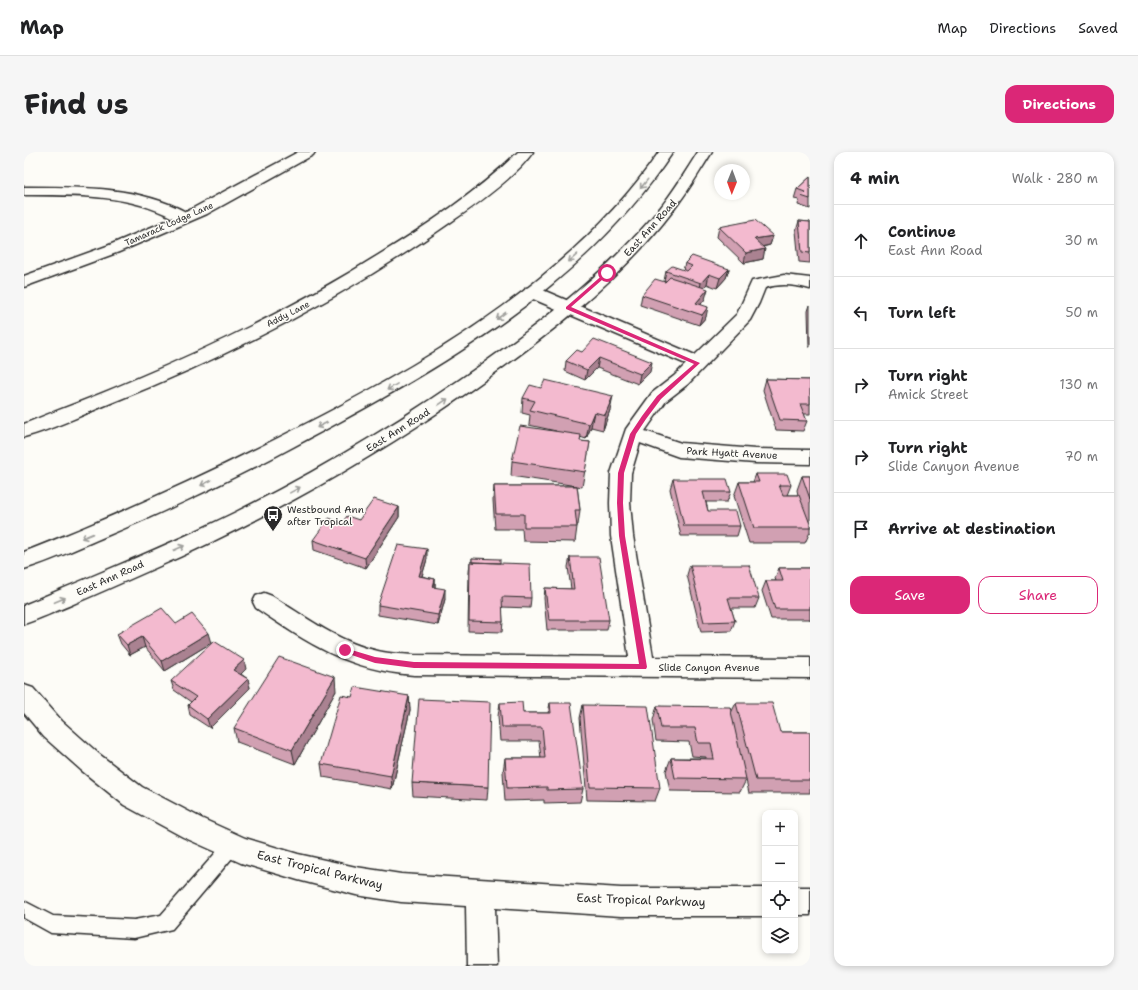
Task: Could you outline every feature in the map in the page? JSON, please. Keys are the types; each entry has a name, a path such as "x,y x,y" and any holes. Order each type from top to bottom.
{"street":[{"name":"Tamarack Lodge Lane","path":"24,282 113,250 185,218 253,184 308,152"},
{"name":"Addy Lane","path":"24,431 139,385 290,314 346,283 455,212 487,187 526,152"},
{"path":"24,561 201,485 356,407 458,346 532,292 588,244 651,175 666,152"},
{"name":"East Ann Road","path":"24,615 200,538 275,501 408,425 451,396 538,333 607,273 652,227 686,184 705,152"},
{"path":"24,191 60,191 113,195 161,206 185,218"},
{"path":"643,667 622,536 620,503 621,473 633,434 659,397 698,363 744,316 758,286 780,280 792,279 810,284"},
{"path":"532,292 698,363"},
{"name":"Park Hyatt Avenue","path":"633,434 680,450 755,456 810,457"},
{"name":"Slide Canyon Avenue","path":"264,602 321,639 345,650 375,660 414,665 810,668"},
{"name":"East Tropical Parkway","path":"24,695 53,729 90,762 132,796 193,828 232,846 298,867 356,881 401,888 621,902 762,902"},
{"path":"480,893 482,966"},
{"path":"798,901 810,901"}],"lane":[{"path":"24,909 51,924 134,929 166,923 232,846"}],"building":[{"path":"810,177 810,199 801,196 805,192 797,189"},
{"path":"755,220 773,236 754,239 765,249 746,253 719,227"},
{"path":"799,221 810,222 810,253 802,252"},
{"path":"692,256 729,269 720,278 709,274 701,283 666,271 672,266 687,271 692,266 685,263"},
{"path":"670,277 708,289 696,303 708,307 702,315 642,295 655,279 665,282"},
{"path":"594,339 652,362 640,374 599,358 587,370 566,361 577,350 582,352"},
{"path":"766,379 810,380 810,404 800,404 807,421 780,420"},
{"path":"545,380 613,396 605,415 594,412 589,424 530,410 535,401 523,398 530,385 541,388"},
{"path":"520,426 581,435 580,441 590,442 585,472 512,461"},
{"path":"756,474 787,474 791,485 779,485 783,495 799,495 810,524 810,528 754,528 739,482 759,482"},
{"path":"802,476 810,476 810,499"},
{"path":"673,479 727,479 731,492 703,492 708,511 736,511 740,526 684,526"},
{"path":"494,486 577,486 580,510 575,510 577,527 524,527 524,514 496,514"},
{"path":"374,499 399,507 365,558 313,540 329,518 342,523 347,516 359,520"},
{"path":"398,545 427,549 419,576 435,579 433,587 445,589 438,615 378,605"},
{"path":"570,557 599,557 609,620 549,620 545,588 574,589"},
{"path":"472,558 500,559 500,563 472,562"},
{"path":"470,562 530,564 531,598 502,597 503,622 469,621"},
{"path":"690,565 749,565 759,598 728,598 735,621 704,622"},
{"path":"779,568 810,568 810,609 775,609 766,581 783,581"},
{"path":"162,608 176,624 192,614 208,633 162,661 142,637 127,645 117,634"},
{"path":"214,641 244,660 233,670 248,679 207,719 188,705 196,697 171,681"},
{"path":"279,657 335,677 292,750 234,728"},
{"path":"355,687 409,696 391,776 321,764 341,695 352,697"},
{"path":"419,699 490,702 488,787 412,783"},
{"path":"522,702 523,713 551,713 550,703 571,703 583,789 547,790 547,787 507,788 505,758 545,758 542,727 502,727 500,703"},
{"path":"736,703 772,703 780,732 810,732 810,780 756,780"},
{"path":"583,705 648,706 660,788 590,787"},
{"path":"657,706 730,707 746,779 675,778 671,758 714,759 711,743 698,743 695,728 661,728"}],"place":[{"name":"Westbound Ann after Tropical","path":"273,532"}],"route":[{"path":"345,650 375,660 414,665 643,667 622,536 620,503 621,473 633,434 644,418 659,397 681,380 698,363 568,308 607,273"}]}
